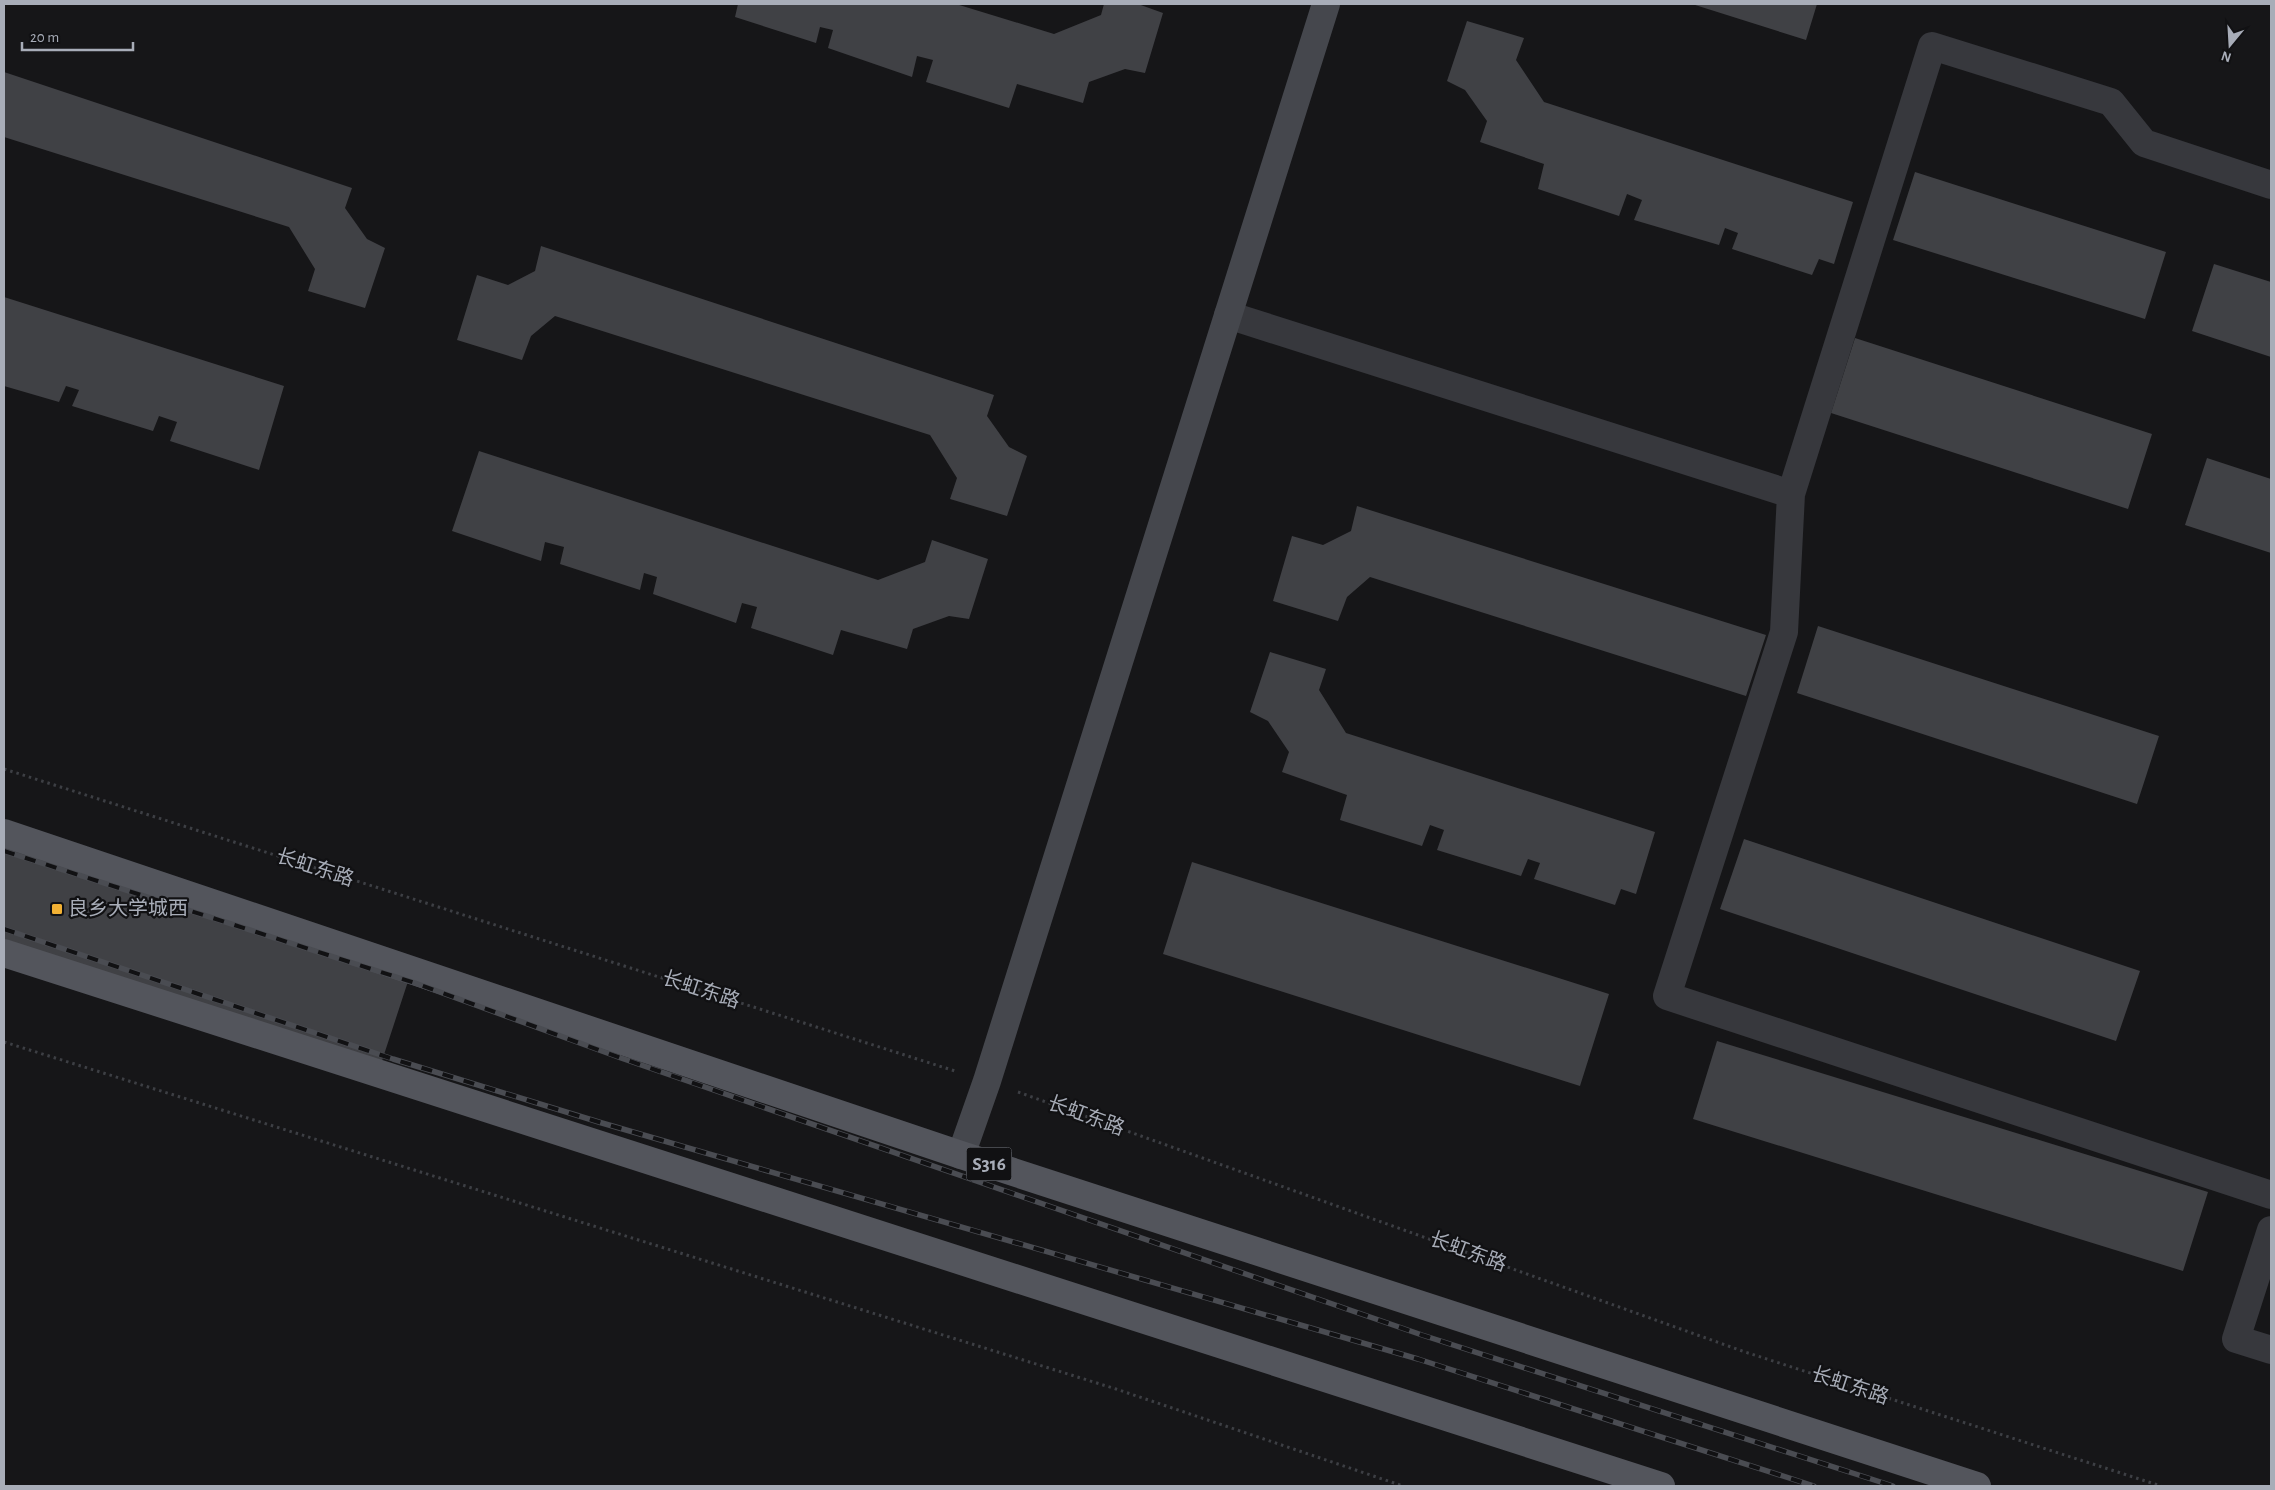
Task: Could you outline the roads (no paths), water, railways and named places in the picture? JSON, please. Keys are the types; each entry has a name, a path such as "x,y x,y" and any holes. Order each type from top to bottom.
{"main road":[{"name":"S316","path":"4,833 960,1155 1977,1486"},
{"path":"4,953 1661,1486"}],"street":[{"path":"960,1155 987,1081 1326,4"},
{"path":"2271,186 2144,143 2111,102 1932,46 1791,494 1784,632 1667,996 2271,1195"},
{"path":"1228,315 1791,494"},
{"path":"2271,1230 2236,1340 2271,1350"}],"railway":[{"path":"4,851 415,983 621,1058 1422,1335 1893,1486"},
{"path":"4,929 393,1059 602,1123 1418,1359 1814,1486"}],"place":[{"name":"良乡大学城西","path":"57,909"}]}
